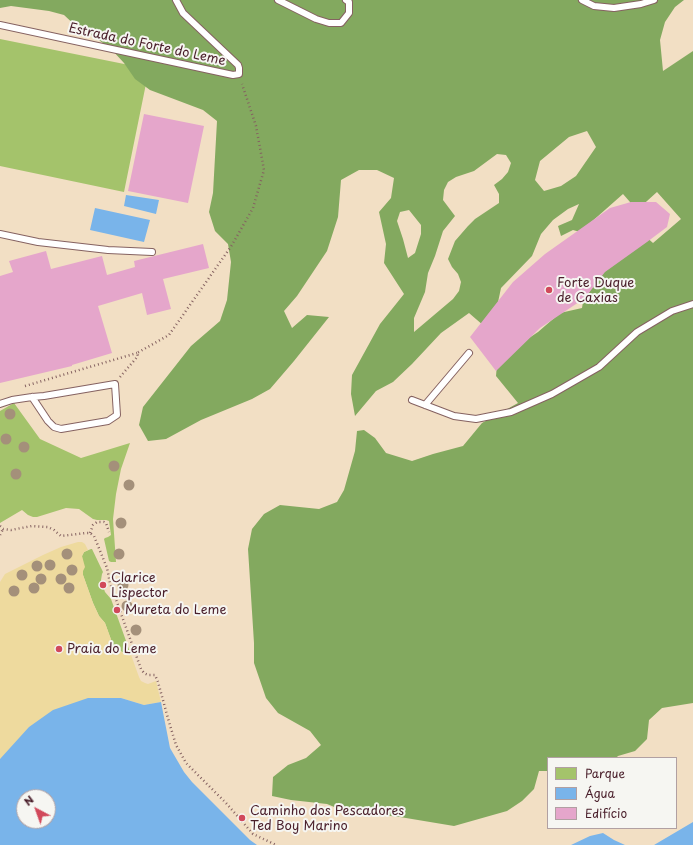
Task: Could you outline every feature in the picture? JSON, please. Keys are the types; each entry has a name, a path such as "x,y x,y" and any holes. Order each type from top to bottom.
{"lane":[{"name":"Estrada do Forte do Leme","path":"0,25 233,75 239,74 238,65 183,13 176,0"},
{"path":"278,0 316,19 329,23 341,23 349,13 349,2 346,0"},
{"path":"582,0 594,6 614,8 641,4 654,0"},
{"path":"0,234 38,242 108,250 152,252"},
{"path":"412,400 454,416 476,419 511,412 552,394 599,367 637,332 672,311 693,304"},
{"path":"425,405 470,354"},
{"path":"0,404 12,400 115,384 117,415 108,421 61,429 54,428 32,397"}],"path":[{"path":"24,386 137,353 169,335 232,246 253,208 264,170 256,126 239,74"},
{"path":"115,384 138,356 137,353"},
{"path":"90,533 93,525 97,522 106,523 109,532"},
{"path":"0,526 4,529 11,530 32,526 48,527 60,536 90,533 94,536 107,568 110,583 141,669 148,675 155,675 176,745 186,763 226,803 253,834 276,845"},
{"path":"0,535 4,529"}],"green space":[{"path":"0,0 684,0 675,7 665,22 660,40 663,71 693,51 693,703 662,708 649,720 647,739 635,751 617,757 547,757 547,771 539,771 534,789 522,801 507,811 454,826 400,817 344,811 327,804 291,800 272,796 273,777 288,765 306,758 321,745 310,731 278,713 266,698 254,663 248,549 252,529 264,514 280,505 319,509 337,502 344,490 355,451 357,431 364,430 375,438 386,453 412,461 463,446 482,423 518,403 496,376 497,364 508,352 538,332 560,313 582,308 584,296 598,276 644,235 653,243 681,219 657,192 637,210 623,194 580,232 573,230 561,236 558,226 572,220 579,204 568,209 553,220 541,234 532,256 501,288 497,307 484,326 469,313 441,333 393,382 376,391 355,416 351,394 352,375 380,324 404,294 384,263 386,244 379,212 391,198 394,178 377,170 359,170 341,180 338,217 327,251 297,296 284,311 292,328 307,315 329,317 270,389 252,399 201,420 166,439 148,441 139,425 143,407 191,346 220,321 227,300 231,262 228,244 215,231 209,212 213,193 217,121 203,110 150,90 135,79 124,63 112,50 95,37 79,29 64,15 49,11 11,6 0,8","holes":["587,131 596,147 576,176 561,186 544,191 535,180 540,161 569,137","497,154 506,155 511,163 508,172 494,185 499,194 499,203 475,219 468,226 455,241 448,259 458,274 461,282 459,291 453,299 414,332 414,318 425,292 428,273 443,231 455,216 443,200 444,190 448,182 456,177 474,171","409,210 421,225 421,234 415,253 408,258 397,221 400,212"]},
{"path":"0,39 149,69 124,192 0,166"},
{"path":"14,403 40,439 81,458 130,443 121,469 113,519 116,562 109,561 104,539 111,535 109,521 93,519 79,509 66,508 37,517 28,515 22,510 0,523 0,411"},
{"path":"91,549 103,572 101,580 105,592 111,599 130,652 122,652 113,645 105,623 99,616 93,603 83,575 82,556 84,552"}],"sand":[{"name":"Praia do Leme","path":"78,542 85,544 88,550 84,552 82,556 85,567 83,575 93,603 99,616 105,623 113,645 122,652 130,652 141,681 148,684 156,681 161,702 144,705 121,698 0,759 0,582 5,574 61,547"}],"water":[{"path":"126,195 159,200 156,214 124,206"},
{"path":"95,208 150,220 144,242 90,230"},
{"path":"88,698 121,698 144,705 161,702 170,748 184,772 192,782 250,840 257,845 0,845 0,759 29,727 53,710"},
{"path":"693,822 693,845 654,845"},
{"path":"603,833 625,845 571,845 590,836"}],"building":[{"path":"144,114 204,126 188,203 128,191"},
{"name":"Forte Duque de Caxias","path":"631,202 656,202 670,214 667,227 605,272 585,298 540,328 496,371 470,337 513,282 545,254 610,208"},
{"path":"203,244 209,268 163,279 171,309 147,315 142,293 98,306 112,353 72,366 0,383 0,276 13,272 9,261 46,251 51,269 102,256 107,275 135,267 134,261"}],"place":[{"name":"Forte Duque de Caxias","path":"549,290"},
{"name":"Clarice Lispector","path":"103,585"},
{"name":"Mureta do Leme","path":"117,610"},
{"name":"Praia do Leme","path":"59,649"},
{"name":"Caminho dos Pescadores Ted Boy Marino","path":"242,818"}]}
